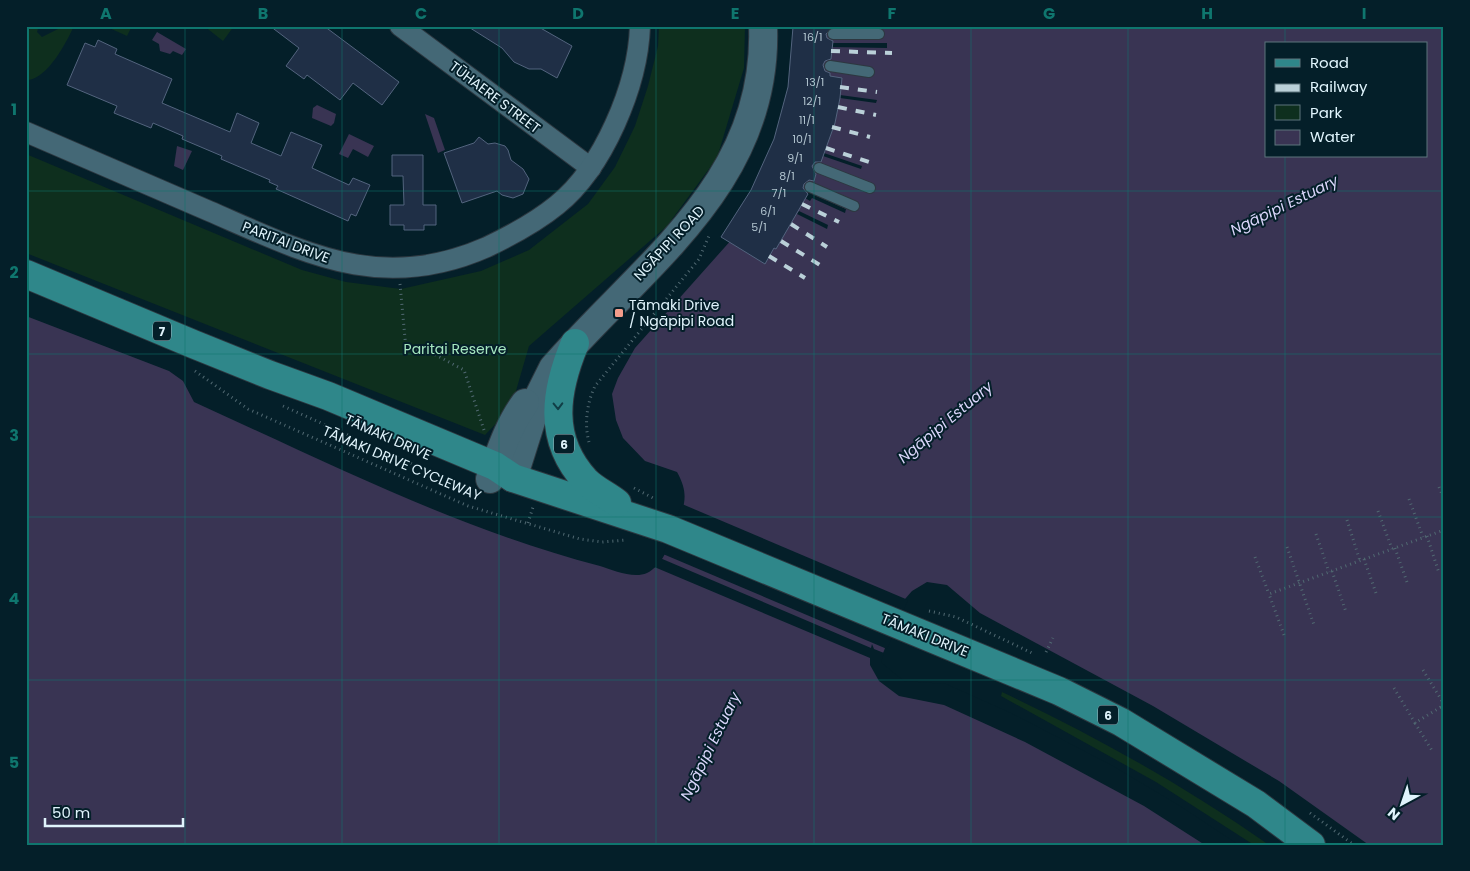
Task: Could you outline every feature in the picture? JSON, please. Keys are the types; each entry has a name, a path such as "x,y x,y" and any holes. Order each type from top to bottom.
{"main road":[{"name":"NGĀPIPI ROAD","path":"500,474 504,441 518,413 575,343 692,222 725,174 736,155 755,100 763,44 763,26"},
{"name":"TĀMAKI DRIVE","path":"26,274 270,375 328,396 500,474 633,529 668,529 911,618 1122,722 1256,804 1311,845"},
{"name":"6","path":"575,343 564,367 558,394 557,409 564,444 572,462 585,480 633,529"}],"street":[{"name":"TŪHAERE STREET","path":"400,26 590,168"},
{"name":"PARITAI DRIVE","path":"26,132 299,250 367,268 400,269 431,266 464,257 516,234 547,213 572,191 606,143 619,115 627,90 640,26"}],"lane":[{"path":"833,34 879,34"},
{"path":"830,66 869,72"},
{"path":"819,168 870,188"},
{"path":"810,187 854,206"}],"path":[{"path":"589,441 587,423 589,402 595,386 700,259"},
{"path":"400,286 406,349 432,353 464,370 483,422 485,438"},
{"name":"TĀMAKI DRIVE CYCLEWAY","path":"187,368 202,374 248,409 468,506 580,539 602,542 633,529"},
{"path":"1439,487 1444,499"},
{"path":"1409,499 1439,573"},
{"path":"1378,511 1408,584"},
{"path":"1347,520 1377,596"},
{"path":"1269,594 1444,530"},
{"path":"1316,534 1346,612"},
{"path":"1287,546 1314,625"},
{"path":"1255,556 1284,635"},
{"path":"911,618 956,617 1036,655"},
{"path":"1046,652 1053,638"},
{"path":"1423,670 1443,705 1444,711"},
{"path":"1394,688 1433,752"},
{"path":"1415,722 1443,705"}],"green space":[{"path":"32,26 39,26 37,32 42,37 64,26 74,26 62,50 50,66 29,80 26,79 26,35"},
{"path":"105,26 132,26 127,36"},
{"path":"204,26 234,26 223,41"},
{"name":"Paritai Reserve","path":"659,26 745,26 744,68 717,158 667,226 529,346 511,408 485,435 26,253 26,154 302,270 346,282 401,289 481,271 529,250 588,204 615,167 635,126 648,86 658,46"},
{"path":"1002,692 1071,726 1139,763 1205,802 1269,845 1254,845 1156,782 1001,696"}],"water":[{"name":"Ngāpipi Estuary","path":"805,26 1444,26 1444,845 1369,845 1279,781 1153,706 980,613 947,585 927,582 912,591 905,599 879,663 903,683 924,686 1237,845 26,845 26,316 169,371 183,381 194,402 393,493 444,514 547,551 623,573 641,575 653,570 667,550 683,509 684,489 677,472 645,461 623,438 616,420 612,394 618,378 635,348 749,220 766,189"},
{"path":"157,32 186,49 182,55 173,51 170,54 160,51 159,44 152,40"},
{"path":"317,105 336,114 334,123 331,126 312,118 313,108"},
{"path":"425,114 434,118 445,150 438,153"},
{"path":"349,134 374,146 368,157 353,149 348,158 339,154"},
{"path":"177,146 192,151 183,170 174,166"}],"pier":[{"path":"831,43 887,43 887,48 831,47"},
{"path":"840,95 877,100 876,103 840,98"},
{"path":"824,153 862,166 861,169 823,156"},
{"path":"808,192 846,209 845,213 812,198 810,201 805,198"},
{"path":"799,211 828,225 827,229 797,214"},
{"path":"682,504 908,600 887,649 663,554"},
{"path":"660,558 871,648 872,644 874,649 884,653 881,662 904,681 946,684 1011,713 1113,766 1180,806 1239,845 1205,845 1144,806 1025,742 944,705 899,696 879,681 870,665 870,658 652,566"}],"building":[{"path":"270,26 324,26 399,82 382,105 353,83 340,100 307,75 304,79 286,66 299,48"},
{"path":"467,26 537,26 572,46 557,78 541,69 529,69 514,62 502,48"},
{"path":"793,27 833,27 826,34 827,38 833,41 831,59 825,61 823,65 825,71 830,73 830,76 842,78 840,98 835,123 821,162 815,162 812,166 816,174 814,181 809,180 804,184 803,188 808,194 776,249 774,248 765,264 721,237 751,190 774,139 788,87"},
{"path":"98,40 117,49 115,54 172,79 162,103 230,132 237,113 259,123 251,143 281,156 291,132 322,145 312,168 349,185 353,178 370,185 356,216 351,214 348,221 276,189 278,186 269,182 270,180 221,159 222,156 182,139 183,136 153,123 151,128 114,113 117,106 67,85 85,43 95,47"},
{"path":"479,137 488,144 495,143 505,146 511,160 523,169 529,179 523,194 513,198 502,195 497,191 462,203 444,153 474,143"},
{"path":"392,155 423,155 423,205 436,205 436,225 424,225 424,230 404,230 404,225 390,225 390,205 404,205 403,176 392,176"}],"railway":[{"path":"831,51 892,53"},
{"path":"840,87 877,92"},
{"path":"838,107 876,115"},
{"path":"832,127 870,137"},
{"path":"826,148 869,162"},
{"path":"802,204 839,222"},
{"path":"791,224 827,247"},
{"path":"781,241 820,265"},
{"path":"769,256 805,278"}],"place":[{"name":"Tāmaki Drive / Ngāpipi Road","path":"619,313"}]}
